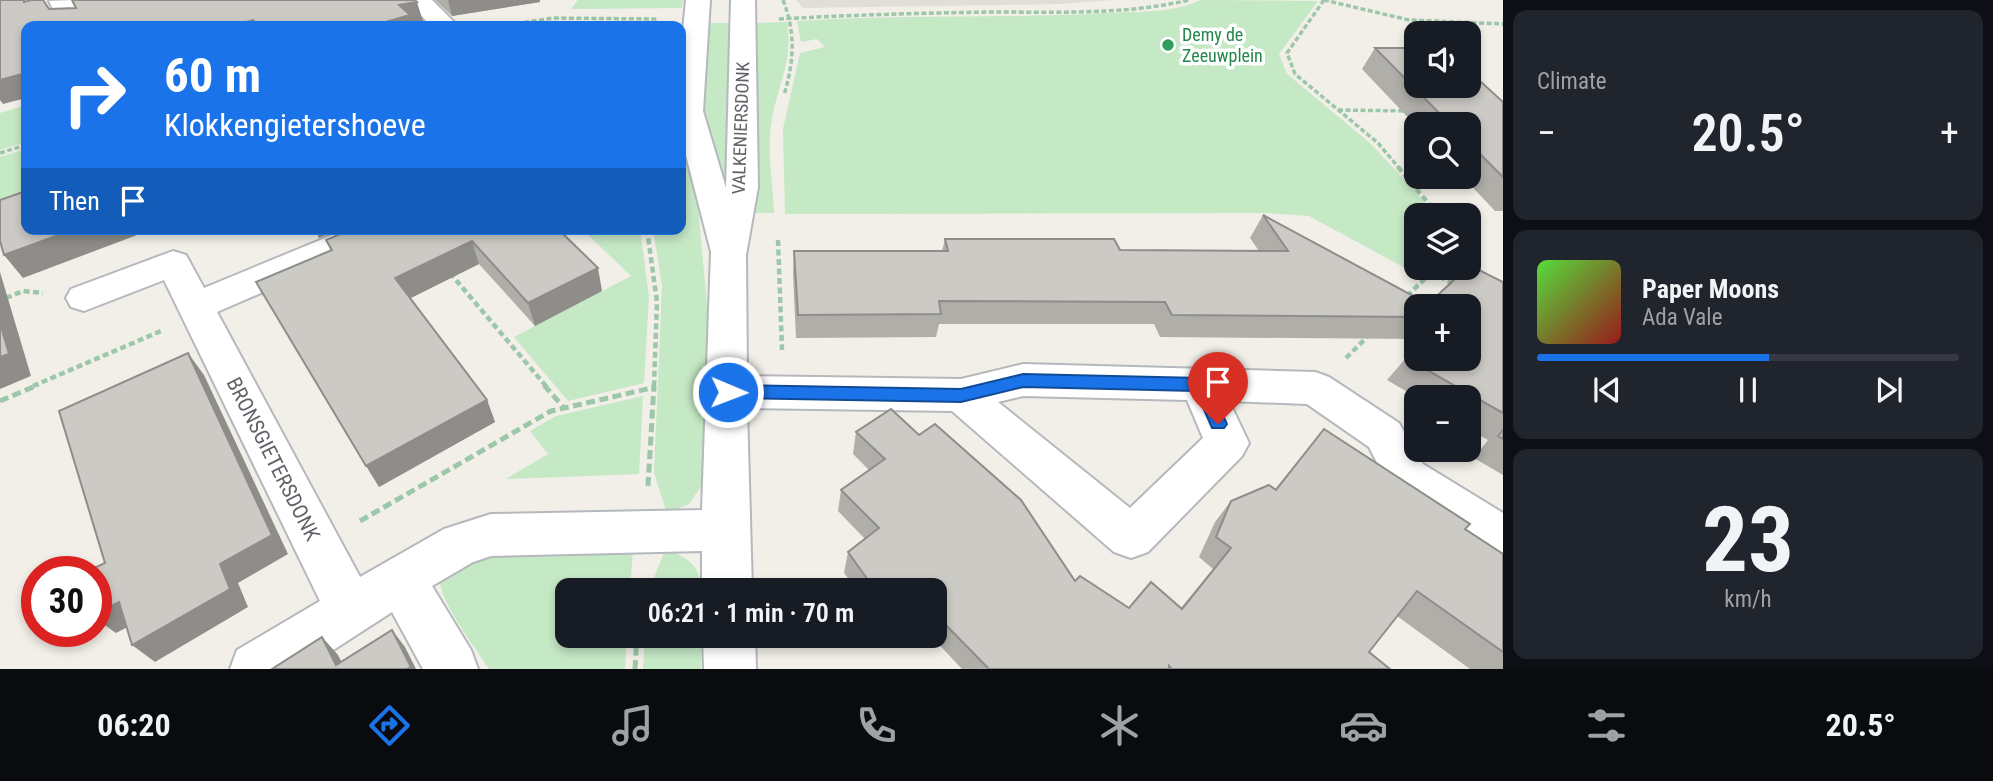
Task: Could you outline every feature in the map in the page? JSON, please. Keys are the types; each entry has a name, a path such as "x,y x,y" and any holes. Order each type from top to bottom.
{"street":[{"path":"62,0 72,21"},
{"path":"418,0 440,21"},
{"name":"VALKENIERSDONK","path":"697,10 689,111 728,255"},
{"name":"VALKENIERSDONK","path":"727,578 728,255 742,187 744,10"},
{"path":"198,310 365,235"},
{"name":"BRONSGIETERSDONK","path":"84,298 173,263 351,611"},
{"path":"728,392 961,395 1023,380 1315,388 1384,435 1407,477 1503,538"},
{"path":"961,395 1131,537 1227,443 1202,385"},
{"path":"256,669 434,558 478,538 491,535 725,530"},
{"path":"401,580 452,669"},
{"path":"729,648 730,669"}],"path":[{"path":"783,0 791,18"},
{"path":"744,10 791,18 881,13 1064,12 1164,6 1189,0"},
{"path":"1428,203 1378,143 1295,74 1287,53 1324,0 1409,20 1503,24"},
{"path":"534,21 697,10"},
{"path":"1337,110 1413,111"},
{"path":"0,153 21,147"},
{"path":"641,578 656,387 657,302 648,235"},
{"path":"449,271 564,408"},
{"path":"1400,303 1423,280"},
{"path":"1446,280 1467,291"},
{"path":"0,401 198,310"},
{"path":"1315,388 1372,332"},
{"path":"317,546 551,411 656,387"},
{"path":"635,669 636,648"}],"shaded area":[{"path":"796,0 1112,0 1060,4 803,8"}],"green space":[{"path":"578,0 683,0 682,8 571,9"},
{"path":"1200,0 1318,1 1279,54 1287,74 1370,143 1404,179 1404,189 1413,189 1424,203 1404,203 1404,267 1309,216 1268,213 785,214 783,129 800,53 825,47 817,39 801,42 797,21 1142,12"},
{"path":"787,22 788,49 770,136 774,213 755,213 755,23"},
{"path":"706,23 735,23 729,182 724,184 701,114"},
{"path":"21,107 21,144 0,150 0,113"},
{"path":"21,151 21,196 0,203 0,157"},
{"path":"686,152 698,206 710,338 706,455 702,485 689,504 667,513 654,473 662,286 654,235 686,235"},
{"path":"588,235 641,235 649,296 644,383 568,401 514,337 631,276"},
{"path":"643,396 639,474 506,479 548,454 530,431 556,416"},
{"path":"633,549 631,578 555,578 555,648 626,648 625,669 489,669 451,611 441,587 439,576 464,554"},
{"path":"665,550 691,563 699,578 654,578"},
{"path":"644,648 701,648 701,669 643,669"}],"building":[{"path":"0,0 43,0 49,9 76,8 72,0 417,2 399,5 410,15 389,21 21,21 21,74 0,80"},
{"path":"1375,48 1404,48 1404,77"},
{"path":"1481,82 1503,102 1503,177 1481,155 1481,112 1438,112 1424,98 1481,98"},
{"path":"21,193 21,235 59,235 4,255 0,241 0,200"},
{"path":"1263,215 1409,294 1404,294 1404,317 1172,315 1165,302 939,301 941,314 798,315 794,251 948,251 945,239 1114,239 1120,250 1288,251"},
{"path":"338,235 564,235 598,268 528,303 472,241 395,278 487,400 366,466 256,282 332,250 326,240"},
{"path":"1481,271 1503,282 1503,413 1481,401 1481,385 1454,385 1429,371 1481,371 1481,294 1439,294 1454,280 1481,280"},
{"path":"0,323 9,354 0,357"},
{"path":"188,353 272,535 220,564 230,589 132,645 119,602 112,606 112,556 103,556 59,411"},
{"path":"891,409 919,435 935,424 1021,500 1075,581 1080,576 1129,608 1151,582 1182,609 1231,548 1216,537 1231,501 1269,485 1276,490 1324,429 1470,524 1465,529 1503,554 1503,652 1417,591 1369,652 1390,669 1172,669 1169,666 1169,669 989,669 947,626 947,578 867,578 848,552 879,528 841,490 885,459 856,432"},
{"path":"392,630 411,667 407,669 272,669 322,637 336,665"}],"place":[{"name":"Demy de Zeeuwplein","path":"1168,45"}],"route":[{"path":"728,392 961,395 1023,380 1202,385 1218,424"}]}
